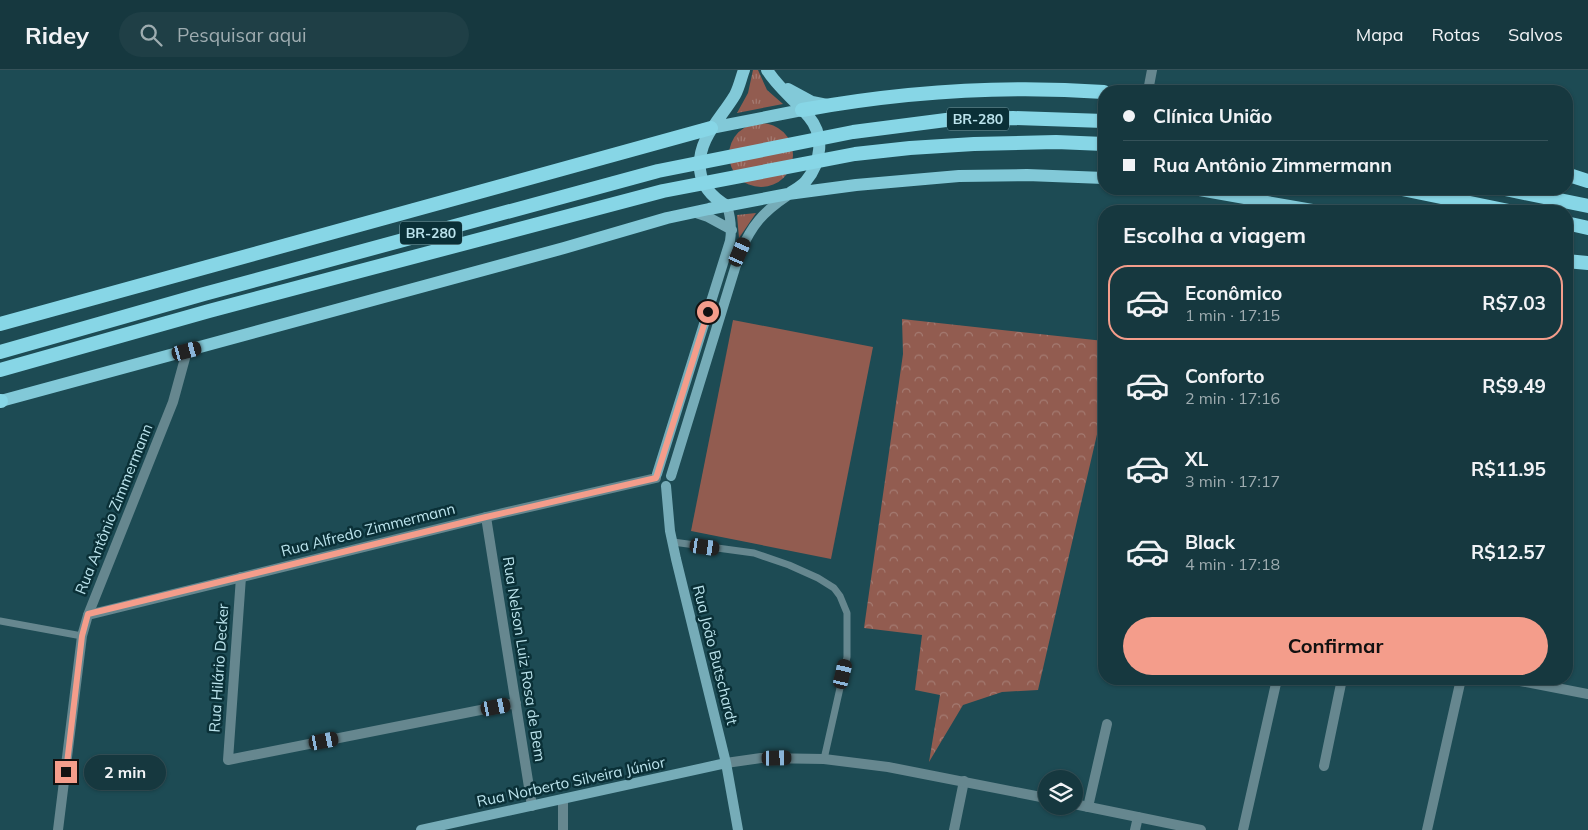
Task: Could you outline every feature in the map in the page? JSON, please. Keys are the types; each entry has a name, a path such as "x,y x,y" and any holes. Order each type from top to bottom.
{"highway":[{"path":"802,110 828,105 946,92 1017,90 1098,92"},
{"name":"BR-280","path":"0,352 204,294 658,171 852,132 946,120 1013,118 1098,121"},
{"path":"0,324 712,128"},
{"name":"BR-280","path":"0,370 219,308 663,192 855,154 974,144 1056,142 1098,144"},
{"path":"1573,176 1588,181"},
{"path":"1431,195 1480,205"},
{"path":"1534,195 1588,206"},
{"path":"1573,225 1588,228"},
{"path":"1573,262 1588,263"}],"main road":[{"path":"744,70 736,93 702,145 699,157 702,181 716,199 727,206 731,217 732,230 656,476 659,484 666,486 671,480 740,252 746,239 768,208 804,183 819,157 820,145 816,129 810,118 771,75"},
{"path":"771,75 793,92 812,102 828,105"},
{"path":"694,132 731,102"},
{"path":"712,128 802,110"},
{"path":"0,401 692,212 788,194 856,185 959,176 1027,175 1098,178"},
{"path":"1228,195 1284,205"},
{"path":"692,212 708,217 732,230"},
{"path":"656,476 665,471 671,476"},
{"name":"Rua João Butschardt","path":"666,486 673,542 726,763 738,830"},
{"name":"Rua Norberto Silveira Júnior","path":"421,830 726,763"}],"street":[{"path":"1149,85 1152,70"},
{"name":"Rua Antônio Zimmermann","path":"58,830 82,636 88,614 173,402 187,351"},
{"name":"Rua Alfredo Zimmermann","path":"88,614 656,476"},
{"name":"Rua Nelson Luiz Rosa de Bem","path":"486,517 532,806"},
{"name":"Rua Hilário Decker","path":"241,577 228,760 516,703"},
{"path":"1243,830 1276,685"},
{"path":"1324,766 1341,685"},
{"path":"1427,830 1460,685"},
{"path":"1541,685 1588,694"},
{"path":"1088,807 1107,724"},
{"path":"726,763 761,758 824,759 888,766 1038,796"},
{"path":"954,830 964,781"},
{"path":"563,799 563,830"},
{"path":"1083,806 1201,830"},
{"path":"1135,830 1138,817"}],"lane":[{"path":"673,542 754,553 789,565 818,578 834,588 840,596 847,614 847,657 824,759"},
{"path":"0,621 82,636"}],"green space":[{"path":"753,70 758,70 767,90 783,104 737,113 748,93"},
{"path":"761,123 779,129 787,137 793,155 787,173 779,181 761,187 743,181 735,173 729,155 735,137 743,129"},
{"path":"756,213 739,238 737,215"},
{"path":"902,319 1098,340 1098,430 1038,690 1002,692 963,705 929,762 940,695 915,690 922,635 864,628 903,354"},
{"path":"733,320 873,347 831,559 691,531"}],"route":[{"path":"66,772 82,636 88,614 486,517 656,478 708,312"}]}
